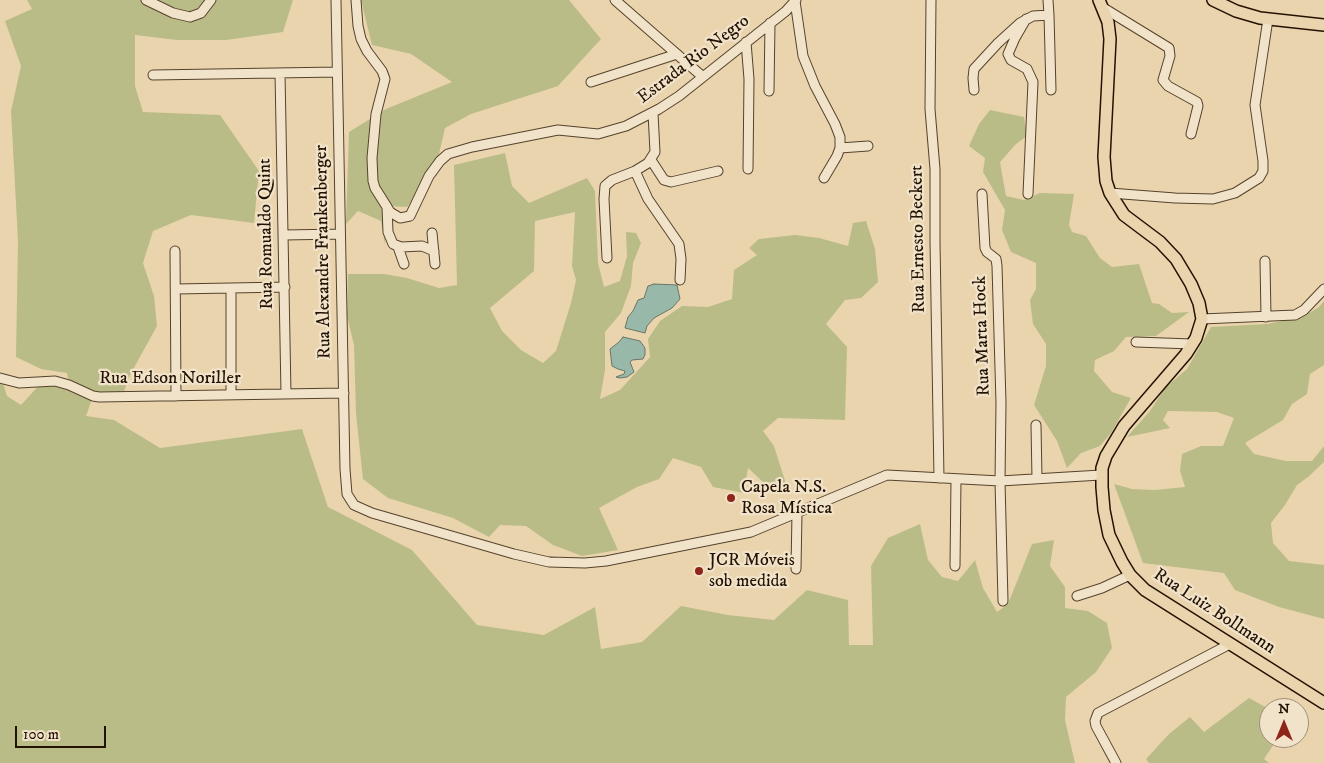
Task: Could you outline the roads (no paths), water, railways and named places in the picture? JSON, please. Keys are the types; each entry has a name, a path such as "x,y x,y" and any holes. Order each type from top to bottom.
{"main road":[{"path":"1214,0 1244,14 1268,19 1324,25"},
{"path":"1101,3 1108,22 1110,38 1104,167 1110,193 1124,214 1160,242 1176,259 1191,284 1202,319"},
{"name":"Rua Luiz Bollmann","path":"1202,319 1199,331 1192,344 1124,426 1106,456 1101,475 1104,510 1109,535 1130,574 1151,594 1324,703"}],"street":[{"path":"146,0 173,13 190,17 205,10 211,0"},
{"name":"Rua Alexandre Frankenberger","path":"336,0 346,489 351,502 359,508 372,513 484,546 535,559 562,563 606,561 741,534 797,514"},
{"path":"356,0 361,39 366,51 382,71 384,80 376,114 372,169 375,188 387,207 390,242 398,247 422,246 434,251"},
{"path":"615,0 703,77"},
{"name":"Rua Ernesto Beckert","path":"931,0 930,108 935,169 939,478"},
{"path":"1048,0 1051,90"},
{"path":"796,1 803,56 815,86 839,132 840,148 824,178"},
{"name":"Estrada Rio Negro","path":"387,207 390,212 400,218 410,216 434,168 453,152 558,130 590,134 606,133 653,113 703,77 796,1"},
{"path":"1101,3 1169,48 1170,56 1163,80 1168,86 1197,102 1198,106 1191,134"},
{"path":"974,90 974,70 1003,38 1026,19 1033,16 1049,15"},
{"path":"1026,19 1008,54 1011,60 1027,70 1033,82 1028,194"},
{"path":"1110,193 1212,199 1234,192 1259,178 1263,171 1263,161 1255,105 1268,19"},
{"path":"769,91 770,23"},
{"path":"746,42 750,79 748,169"},
{"path":"591,82 677,54"},
{"path":"153,75 337,72"},
{"name":"Rua Romualdo Quint","path":"280,73 286,394"},
{"path":"607,258 605,186 612,180 645,166 651,160 655,147 653,113"},
{"path":"840,148 868,146"},
{"path":"651,160 664,180 671,182 718,171"},
{"path":"635,171 648,199 679,244 681,260 680,280"},
{"name":"Rua Marta Hock","path":"982,194 985,248 996,259 997,266 1001,403 1000,481 1003,601"},
{"path":"432,233 435,264"},
{"path":"284,235 340,234"},
{"path":"398,247 404,264"},
{"path":"175,251 176,396"},
{"path":"1265,261 1266,316"},
{"path":"176,289 284,287"},
{"path":"231,288 231,395"},
{"path":"1202,319 1300,313 1324,290"},
{"path":"1136,342 1192,344"},
{"name":"Rua Edson Noriller","path":"0,378 20,383 54,381 99,397 344,393"},
{"path":"1036,425 1037,479"},
{"path":"796,569 797,514 887,475 1000,481 1101,475"},
{"path":"955,566 956,479"},
{"path":"1077,596 1102,588 1130,574"},
{"path":"1116,763 1096,726 1095,721 1098,712 1230,644"}],"place":[{"name":"Capela N.S. Rosa Mística","path":"731,498"},
{"name":"JCR Móveis sob medida","path":"699,571"}]}
